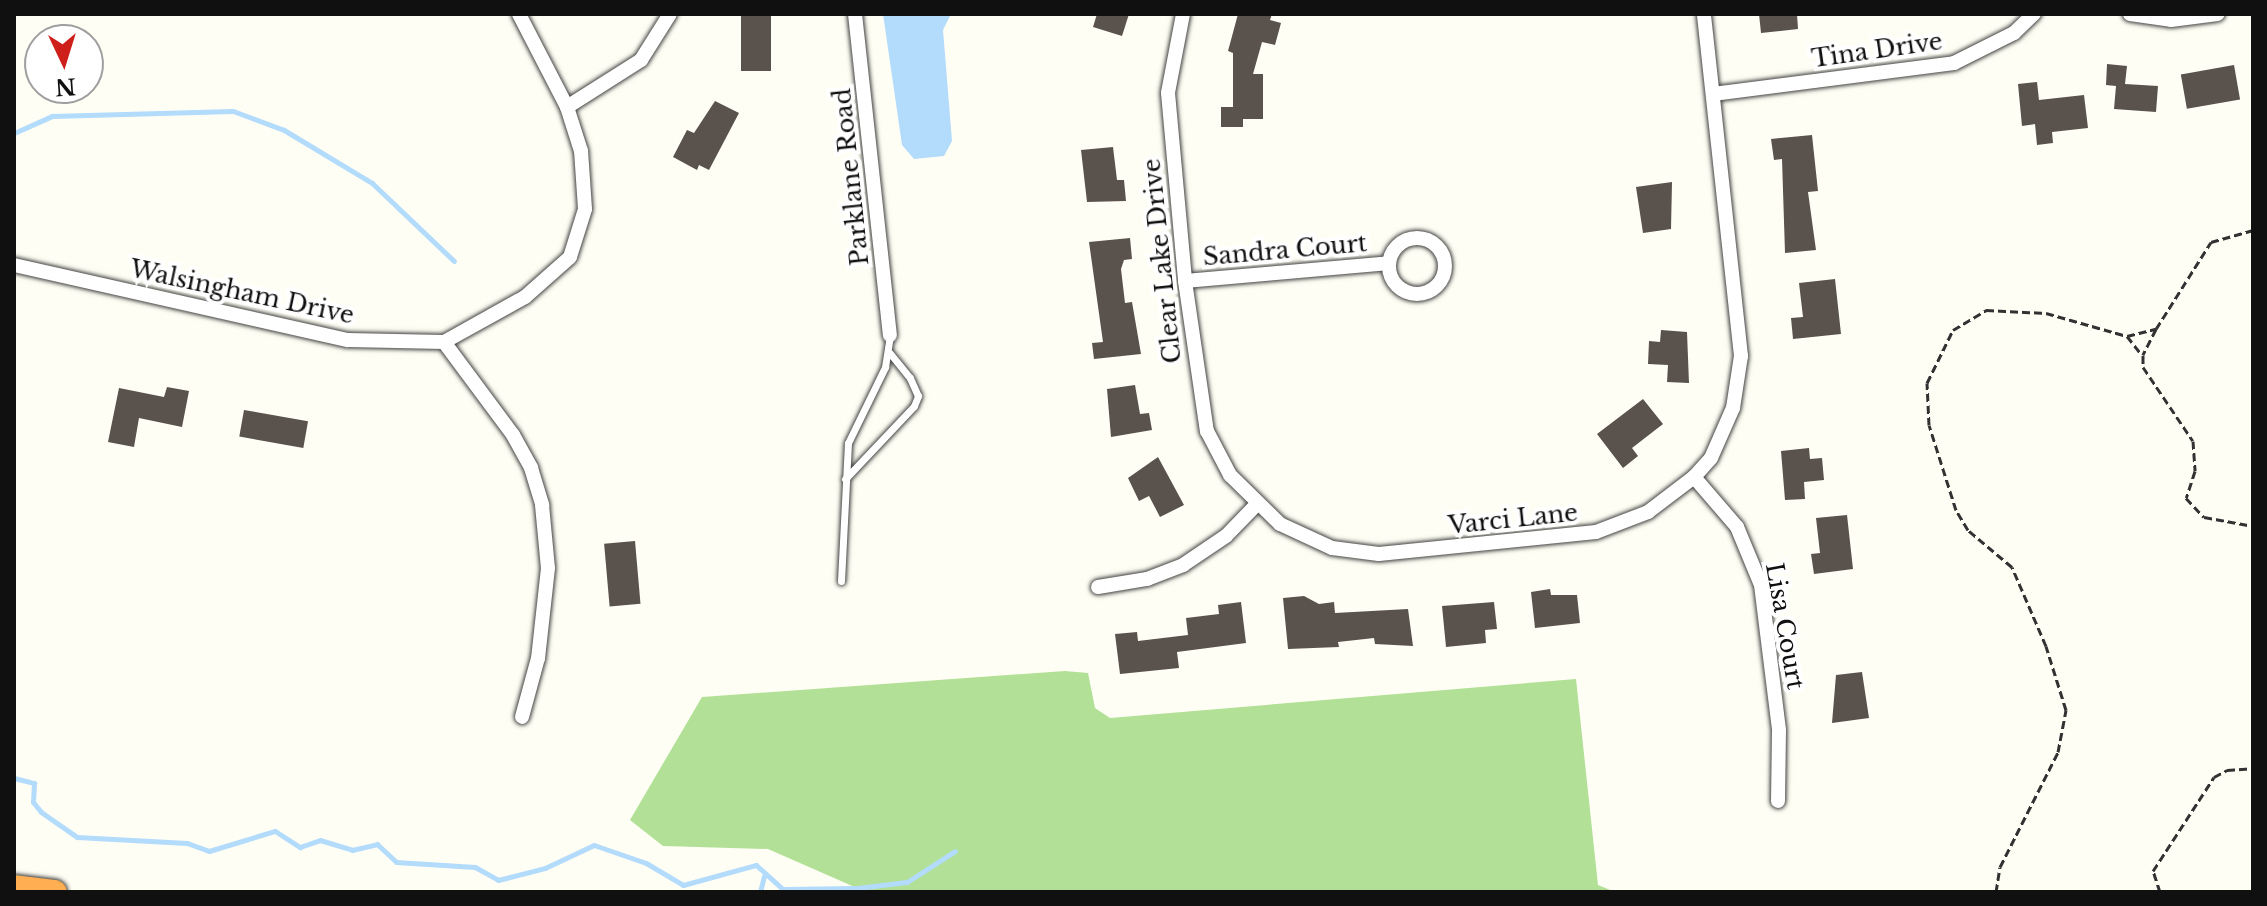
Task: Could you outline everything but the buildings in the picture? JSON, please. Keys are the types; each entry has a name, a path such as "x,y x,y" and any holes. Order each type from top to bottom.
{"highway":[{"path":"14,887 49,892"}],"street":[{"path":"519,14 567,107 581,151 585,209 570,257 525,297 444,342 513,435 531,468 542,505 548,568 538,658 522,717"},
{"path":"567,107 641,60 670,14"},
{"name":"Parklane Road","path":"855,14 890,335"},
{"name":"Clear Lake Drive","path":"1183,14 1168,93 1185,281 1207,431 1220,461 1245,493"},
{"name":"Varci Lane","path":"1245,493 1256,505 1318,543 1379,554 1596,532 1648,512 1694,477 1711,458 1728,422 1741,356 1704,14"},
{"name":"Tina Drive","path":"1713,94 1954,63 2014,33 2034,14"},
{"path":"2130,14 2171,20 2218,14"},
{"name":"Sandra Court","path":"1421,238 1442,254 1445,271 1435,288 1418,295 1400,289 1389,263 1396,247 1421,238"},
{"name":"Sandra Court","path":"1185,281 1389,263"},
{"name":"Walsingham Drive","path":"14,265 348,340 444,342"},
{"name":"Lisa Court","path":"1694,477 1737,527 1761,585 1779,730 1778,801"},
{"path":"1098,587 1147,579 1183,565 1226,536 1256,505"}],"lane":[{"path":"841,581 844,480 853,428 889,352 890,335"},
{"path":"844,480 886,433 903,423 918,396 889,352"}],"path":[{"path":"2253,230 2211,242 2143,355 2143,367 2193,441 2195,471 2186,498 2194,512 2253,526"},
{"path":"1996,892 2000,867 2058,752 2066,710 2046,646 2012,567 1968,530 1956,510 1929,425 1927,383 1947,352 1953,330 1986,310 2046,313 2127,336 2156,329"},
{"path":"2127,336 2143,355"},
{"path":"2160,892 2153,871 2208,785 2227,770 2253,768"}],"green space":[{"path":"1065,671 1088,673 1095,708 1110,718 1576,679 1598,885 1615,892 866,892 768,849 663,846 630,820 702,697"}],"water":[{"path":"883,14 951,14 943,30 952,141 944,156 914,159 902,145"}],"waterway":[{"path":"14,133 52,116 233,111 284,130 372,183 454,261"},
{"path":"14,778 34,783 33,802 41,812 77,837 187,843 209,851 275,831 300,847 320,840 352,850 377,844 396,862 475,867 498,880 545,868 594,845 646,863 683,885 756,865 783,889 857,888 907,882 955,851"},
{"path":"760,892 764,876"}]}
